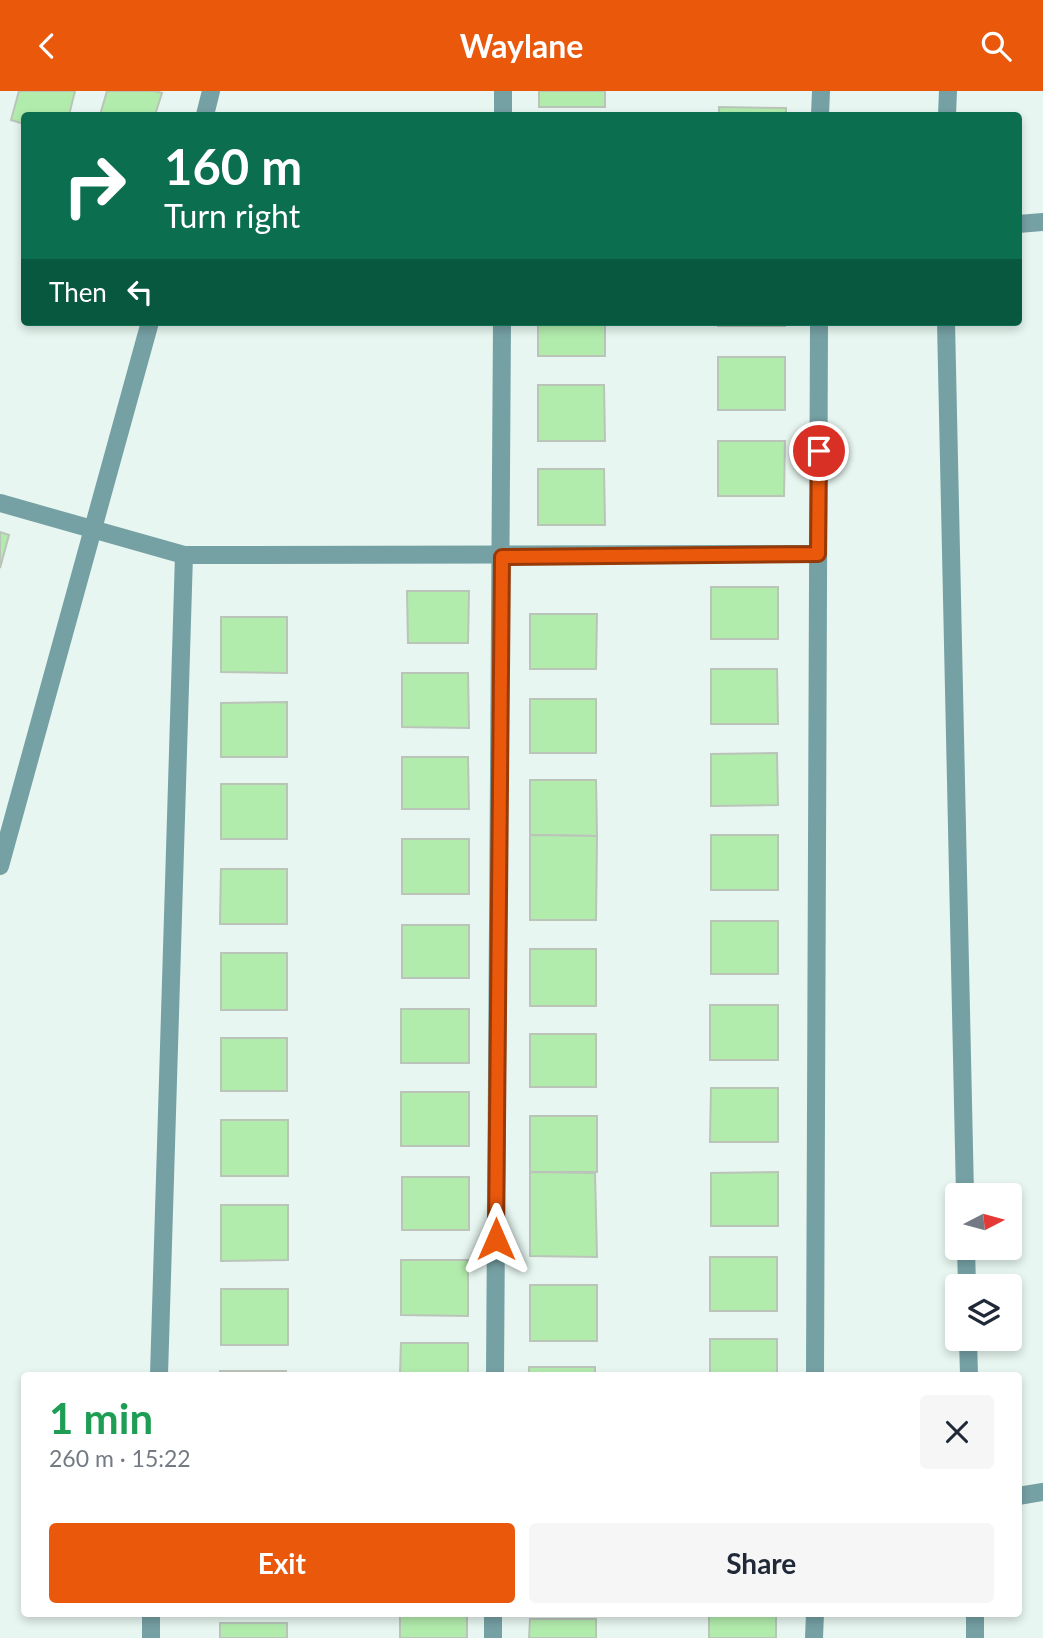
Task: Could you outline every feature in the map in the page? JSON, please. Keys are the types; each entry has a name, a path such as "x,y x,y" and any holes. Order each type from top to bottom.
{"street":[{"path":"206,112 211,91"},
{"path":"503,91 503,112"},
{"path":"820,112 821,91"},
{"path":"947,112 948,91"},
{"path":"1022,224 1043,222"},
{"path":"0,866 5,830 94,530 149,326"},
{"path":"495,1372 502,326"},
{"path":"815,1372 819,326"},
{"path":"946,326 965,1183"},
{"path":"0,503 184,555 502,557 818,554"},
{"path":"159,1372 184,555"},
{"path":"968,1351 969,1372"},
{"path":"1022,1495 1043,1492"},
{"path":"151,1617 151,1638"},
{"path":"493,1638 494,1617"},
{"path":"814,1638 815,1617"},
{"path":"975,1617 975,1638"}],"building":[{"path":"19,91 75,91 70,112 21,112 21,123 11,120"},
{"path":"107,91 162,93 156,112 101,112"},
{"path":"539,91 605,91 605,107 539,107"},
{"path":"719,107 786,108 786,112 719,112"},
{"path":"538,326 605,326 605,356 538,356"},
{"path":"718,357 785,357 785,410 718,410"},
{"path":"538,385 604,385 605,441 538,441"},
{"path":"718,441 785,441 784,496 718,496"},
{"path":"538,469 604,469 605,525 538,525"},
{"path":"0,532 9,535 0,568"},
{"path":"711,587 778,587 778,639 711,639"},
{"path":"407,591 469,591 468,643 408,643"},
{"path":"530,614 597,614 596,669 530,669"},
{"path":"221,617 287,617 287,673 221,672"},
{"path":"711,669 777,669 778,724 711,724"},
{"path":"402,673 468,673 469,728 402,727"},
{"path":"530,699 596,699 596,753 530,753"},
{"path":"287,702 287,757 221,757 221,703"},
{"path":"777,753 778,805 711,806 711,754"},
{"path":"402,757 468,757 469,809 402,809"},
{"path":"530,780 596,780 597,836 530,835"},
{"path":"221,784 287,784 287,839 221,839"},
{"path":"530,835 597,836 596,920 530,920"},
{"path":"711,835 778,835 778,890 711,890"},
{"path":"402,839 469,839 469,894 402,894"},
{"path":"221,869 287,869 287,924 220,924"},
{"path":"711,921 778,921 778,974 711,974"},
{"path":"402,925 469,925 469,978 402,978"},
{"path":"530,949 596,949 596,1006 530,1006"},
{"path":"221,953 287,953 287,1010 221,1010"},
{"path":"710,1005 778,1005 778,1060 710,1060"},
{"path":"401,1009 469,1009 469,1063 401,1063"},
{"path":"530,1034 596,1034 596,1087 530,1087"},
{"path":"221,1038 287,1038 287,1091 221,1091"},
{"path":"711,1088 778,1088 778,1142 710,1142"},
{"path":"401,1092 469,1092 469,1146 401,1146"},
{"path":"530,1116 597,1116 597,1172 530,1172"},
{"path":"221,1120 288,1120 288,1176 221,1176"},
{"path":"530,1172 595,1173 597,1257 530,1256"},
{"path":"778,1172 778,1226 711,1226 711,1173"},
{"path":"402,1177 469,1177 469,1230 402,1230"},
{"path":"221,1205 288,1205 288,1260 221,1261"},
{"path":"710,1257 777,1257 777,1311 710,1311"},
{"path":"401,1260 468,1260 468,1316 401,1315"},
{"path":"530,1285 597,1285 597,1341 530,1341"},
{"path":"221,1289 288,1289 288,1345 221,1345"},
{"path":"710,1339 777,1339 777,1372 710,1372"},
{"path":"401,1343 468,1343 468,1372 400,1372"},
{"path":"529,1367 595,1367 595,1372 529,1372"},
{"path":"220,1371 286,1371 286,1372"},
{"path":"400,1617 467,1617 467,1638 400,1638"},
{"path":"709,1617 776,1617 776,1638 709,1638"},
{"path":"530,1619 596,1619 596,1638 529,1638"},
{"path":"220,1623 287,1623 287,1638 220,1638"}],"route":[{"path":"496,1239 502,557 818,554 819,451"}]}
